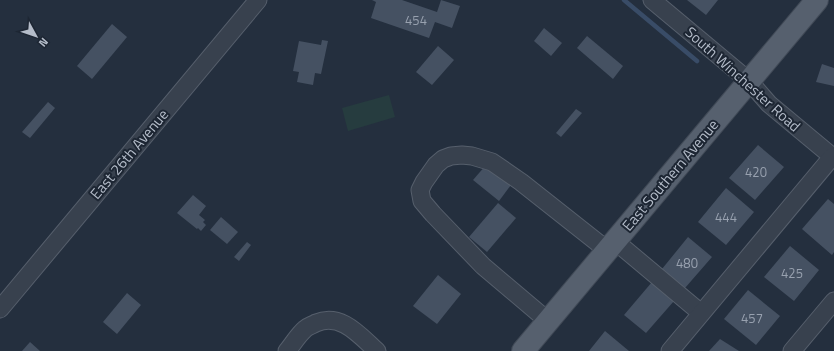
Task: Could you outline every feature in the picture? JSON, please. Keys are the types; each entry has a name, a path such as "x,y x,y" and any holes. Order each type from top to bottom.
{"main road":[{"name":"East Southern Avenue","path":"523,351 817,0"}],"street":[{"name":"East 26th Avenue","path":"0,309 258,0"},
{"name":"South Winchester Road","path":"652,0 749,81 769,104 833,158"},
{"path":"548,321 483,266 422,201 420,190 424,182 436,165 443,159 451,156 462,155 477,157 492,162 611,246 702,313"},
{"path":"670,351 833,158"},
{"path":"792,351 834,301"},
{"path":"287,351 305,328 321,321 335,320 351,328 377,351"}],"green space":[{"path":"389,95 395,117 348,131 342,108"}],"building":[{"path":"372,0 402,0 437,12 441,0 460,6 452,28 435,22 429,38 371,18 376,2"},
{"path":"687,0 718,0 706,15"},
{"path":"112,24 127,37 92,79 77,66"},
{"path":"544,28 562,43 551,56 534,41"},
{"path":"587,36 623,66 613,79 577,48"},
{"path":"322,40 328,41 321,74 315,73 313,85 297,82 299,72 293,71 299,41 321,45"},
{"path":"438,46 454,60 432,85 416,72"},
{"path":"822,64 834,68 834,86 816,82"},
{"path":"48,102 55,108 30,138 22,132"},
{"path":"576,109 582,113 561,137 556,133"},
{"path":"758,145 784,167 755,200 729,178"},
{"path":"486,165 511,185 499,201 473,180"},
{"path":"726,188 754,212 726,245 698,222"},
{"path":"193,195 206,206 199,215 205,220 203,222 206,225 201,231 177,213"},
{"path":"828,199 834,204 834,252 832,255 802,229"},
{"path":"498,203 516,218 487,252 469,237"},
{"path":"221,217 238,232 227,244 210,230"},
{"path":"688,237 712,257 685,288 662,269"},
{"path":"247,242 251,245 239,261 234,257"},
{"path":"790,246 819,270 794,301 764,277"},
{"path":"438,275 461,294 437,324 413,306"},
{"path":"652,282 674,301 646,333 624,315"},
{"path":"748,290 780,316 756,345 724,319"},
{"path":"127,293 141,305 117,334 103,322"},
{"path":"605,331 629,351 589,351"},
{"path":"720,339 739,351 709,351"},
{"path":"30,342 40,351 22,351"}],"waterway":[{"path":"624,0 697,61"}]}
